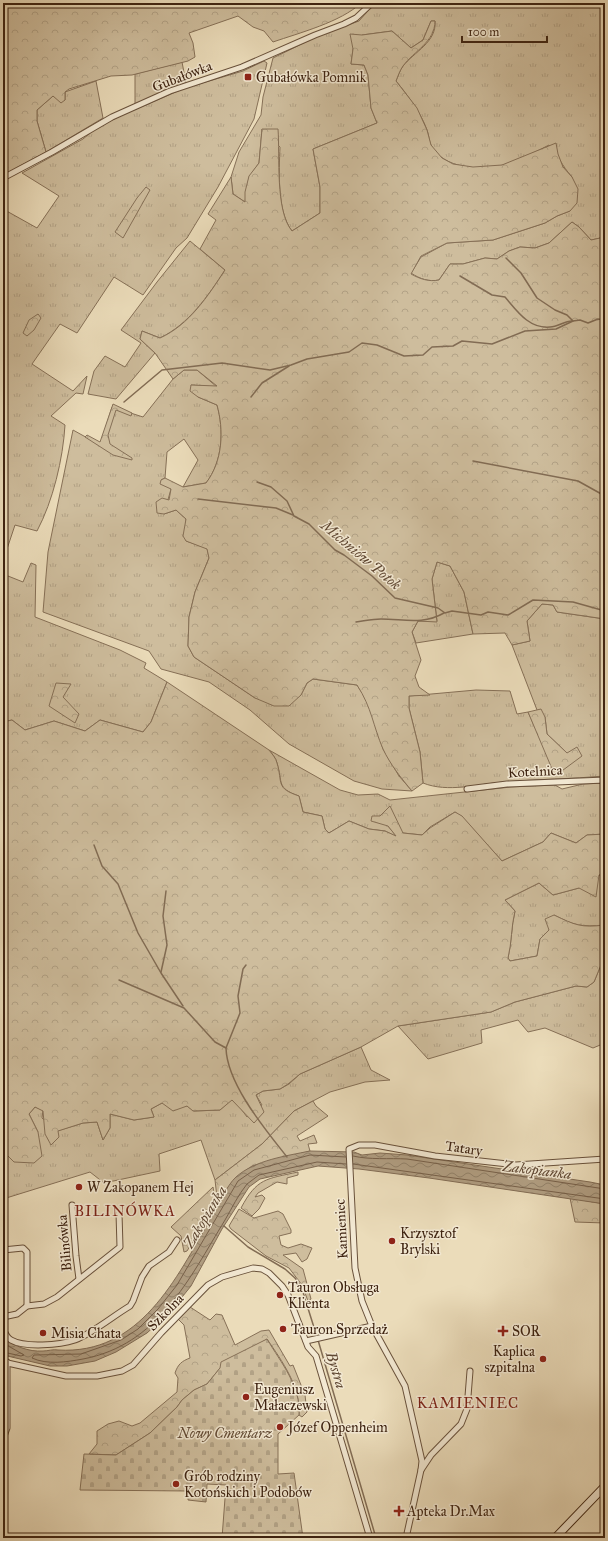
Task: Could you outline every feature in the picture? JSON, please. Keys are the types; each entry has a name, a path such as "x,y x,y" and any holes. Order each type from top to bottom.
{"main road":[{"path":"555,1538 605,1486"}],"street":[{"name":"Gubałówka","path":"3,178 52,152 112,117 170,91 242,67 344,24 356,18 372,3"},
{"name":"Kotelnica","path":"467,789 507,784 605,780"},
{"name":"Tatary","path":"350,1176 349,1148 353,1146 375,1145 470,1161 529,1166 605,1159"},
{"name":"Kamieniec","path":"350,1176 355,1268 362,1301 372,1326 405,1386 422,1461 422,1470 406,1538"},
{"name":"Bilinówka","path":"72,1205 79,1279"},
{"name":"Bilinówka","path":"3,1317 17,1314 27,1306 44,1304 57,1297 120,1247 119,1213"},
{"path":"3,1328 6,1335 12,1341 28,1345 61,1343 75,1340 130,1306 142,1277 149,1266 169,1252 177,1240"},
{"path":"3,1250 23,1248 26,1252 27,1306"},
{"name":"Szkolna","path":"5,1362 66,1376 97,1376 122,1371 133,1365 161,1333 208,1285 222,1277 254,1268 262,1269 269,1273 282,1286 288,1295 306,1341 316,1356 370,1538"},
{"path":"306,1341 322,1336 372,1326"},
{"path":"3,1439 7,1428 5,1362"},
{"name":"Kamieniec","path":"422,1470 431,1455 461,1424 467,1409 470,1371"}],"green space":[{"path":"3,3 361,3 353,10 331,21 307,31 273,42 264,31 253,27 238,16 189,33 193,43 195,57 188,61 132,75 111,76 69,89 65,92 65,100 61,103 53,96 37,110 37,121 46,152 3,175"},
{"path":"375,3 605,3 605,230 601,238 591,240 572,222 549,243 535,248 520,247 509,251 497,259 485,258 463,264 450,264 439,280 425,280 411,273 421,257 447,243 493,240 545,223 570,211 572,177 549,145 503,165 474,168 453,163 444,159 431,145 428,132 422,118 396,81 403,66 429,41 435,28 435,21 431,21 423,40 411,48 392,31 362,35 353,49 351,64 364,65 368,75 371,108 377,123 313,149 320,187 320,213 292,231 287,223 281,202 279,179 280,147 262,129 259,163 249,177 245,202 233,194 231,177 239,152 261,115 263,97 273,58 320,35 359,21"},
{"path":"431,21 435,21 432,35 403,66 396,81 417,108 427,130 431,145 442,158 453,164 473,167 502,165 556,143 563,167 572,177 578,189 577,203 570,211 545,223 493,240 447,243 421,256 411,274 425,280 439,280 450,264 463,264 485,258 497,259 509,251 520,247 535,248 549,243 572,222 591,240 600,238 605,230 605,619 557,612 553,605 542,604 527,621 530,641 512,645 505,633 473,634 464,592 450,566 437,562 432,579 437,622 418,621 412,632 421,660 415,676 419,687 430,695 409,696 409,708 420,752 423,783 412,791 396,771 386,755 366,701 357,685 313,679 307,683 301,695 289,706 274,706 255,698 194,657 188,646 189,617 195,592 209,558 207,549 186,541 183,536 186,519 176,510 164,514 157,513 156,502 162,498 169,500 171,489 160,484 161,480 165,478 183,487 206,483 212,474 219,455 221,435 221,425 217,405 198,397 190,391 191,385 217,386 197,370 184,370 173,379 155,353 140,339 142,331 160,338 180,326 205,300 225,270 200,249 216,220 208,214 231,177 233,194 245,202 245,192 249,176 259,163 262,129 278,129 279,182 281,197 283,210 292,231 320,213 320,187 313,149 377,123 371,108 368,75 364,65 351,64 353,49 350,34 362,35 392,31 411,48 423,40"},
{"path":"264,61 267,63 254,119 218,187 187,238 176,248 143,295 114,277 77,333 60,324 32,364 73,391 87,376 83,394 76,393 51,416 65,425 64,438 56,480 43,519 37,531 15,525 3,561 3,209 37,228 59,196 22,173 83,139 95,129 122,115 185,88 243,71"},
{"path":"182,62 186,83 135,104 135,74"},
{"path":"96,81 103,118 46,152 37,121 37,110 53,96 65,100 65,92"},
{"path":"146,187 150,190 123,238 115,232"},
{"path":"190,241 225,270 219,280 189,317 170,332 160,338 142,331 140,339 155,353 116,399 88,394 94,371 105,356 125,367 141,343 121,330"},
{"path":"38,314 41,318 34,330 27,336 23,333 29,320"},
{"path":"184,370 197,370 217,387 191,385 198,397 217,405 221,425 219,455 212,474 206,483 183,487 198,460 184,439 167,452 165,478 161,480 171,489 164,514 176,510 186,519 186,541 207,548 209,558 195,592 189,617 188,646 194,657 255,698 301,695 307,683 313,679 357,685 368,702 383,749 399,776 412,791 382,789 354,781 289,744 250,710 209,682 161,669 149,651 43,612 48,552 73,430 100,445 112,407 143,417 173,379"},
{"path":"113,404 132,413 131,416 116,410 108,435 110,444 132,458 132,460 113,455 85,437 87,435 100,442"},
{"path":"437,562 450,566 464,592 473,634 416,643 412,632 418,621 437,621 432,579"},
{"path":"31,563 36,565 35,617 120,650 146,663 144,668 167,682 151,722 143,732 100,720 85,731 54,721 25,730 12,720 3,722 3,574 23,582"},
{"path":"542,604 553,605 557,612 605,619 605,776 517,781 453,788 433,786 423,783 420,752 409,708 409,696 476,690 510,691 517,714 528,712 544,747 567,753 547,734 545,717 537,710 512,645 530,641 527,621"},
{"path":"167,682 269,750 276,761 283,787 291,793 299,796 303,812 322,816 325,829 329,833 349,821 369,829 385,831 396,836 388,826 371,821 372,816 380,816 390,806 403,833 422,835 455,812 462,816 502,861 543,842 551,833 576,843 587,835 605,834 605,872 599,875 596,897 579,888 553,895 539,883 505,900 515,911 508,958 510,961 537,956 540,939 549,930 545,919 554,915 578,925 605,925 605,955 594,982 587,987 576,986 515,1002 491,1012 398,1026 361,1047 300,1074 280,1089 263,1091 256,1095 264,1112 254,1123 232,1100 220,1110 193,1111 187,1106 173,1111 162,1103 151,1109 154,1117 134,1120 110,1114 110,1128 103,1140 97,1122 83,1123 58,1131 59,1137 51,1145 45,1134 43,1111 35,1107 29,1114 38,1132 42,1156 34,1163 14,1162 8,1156 3,1155 3,722 12,720 25,730 54,721 85,731 100,720 143,732 151,722"},
{"path":"56,683 71,684 63,697 79,714 75,723 49,706"},
{"path":"541,709 545,717 547,734 567,753 577,747 582,756 555,776 528,712"},
{"path":"269,750 340,790 358,795 378,794 390,800 511,787 555,785 562,789 583,784 605,783 605,834 587,835 576,843 551,833 543,842 502,861 462,817 455,812 430,827 422,835 403,833 388,826 397,837 385,831 369,829 349,821 329,833 325,829 322,816 303,812 299,796 284,787 274,756"},
{"path":"605,872 605,925 578,925 554,915 549,930 540,939 537,956 510,961 508,958 515,911 505,900 539,883 553,895 579,888"},
{"path":"605,955 605,1043 593,1048 545,1028 528,1032 518,1020 481,1030 482,1043 428,1059 398,1026 491,1012 515,1002 576,986 587,987 594,982"},
{"path":"361,1047 371,1070 390,1080 365,1082 330,1092 294,1111 262,1144 215,1180 201,1140 159,1154 160,1171 104,1183 90,1172 3,1199 3,1155 8,1156 14,1162 38,1132 29,1114 35,1107 43,1110 42,1118 57,1131 83,1123 97,1122 103,1140 110,1128 110,1114 134,1120 154,1117 151,1109 162,1103 187,1106 194,1111 220,1110 232,1099 247,1117 262,1105 256,1095 263,1091 280,1089 289,1084 300,1074"},
{"path":"313,1101 316,1106 328,1116 297,1136 300,1141 314,1135 317,1143 308,1144 310,1151 252,1166 235,1178 218,1206 215,1180 262,1144 294,1111"},
{"path":"298,1172 298,1175 287,1178 287,1184 277,1182 258,1193 255,1197 262,1195 265,1198 259,1209 252,1216 241,1208 252,1191 264,1181 278,1176"},
{"path":"213,1187 216,1205 187,1251 184,1252 181,1236 171,1227"},
{"path":"570,1198 605,1204 605,1223 575,1222"},
{"path":"239,1209 254,1218 278,1211 283,1214 291,1230 291,1233 279,1236 281,1245 288,1248 301,1244 312,1248 307,1259 302,1262 296,1253 283,1255 303,1269 311,1299 308,1301 302,1285 289,1268 266,1256 231,1229 229,1226"},
{"path":"190,1307 210,1320 216,1314 222,1315 235,1345 261,1331 269,1330 290,1366 293,1365 305,1395 307,1412 302,1417 299,1415 299,1405 294,1384 284,1365 267,1339 220,1368 207,1384 194,1390 182,1400 177,1407 150,1433 116,1455 89,1454 97,1444 97,1431 108,1424 119,1421 132,1426 140,1423 177,1392 178,1378 175,1373 177,1367 185,1360 190,1358 184,1325 178,1319"},
{"name":"Nowy Cmentarz","path":"267,1339 289,1375 297,1394 299,1404 299,1415 278,1434 278,1474 294,1473 303,1538 222,1538 226,1485 207,1484 206,1502 188,1500 188,1491 80,1490 84,1454 116,1455 150,1433 177,1407 182,1400 194,1390 207,1384 220,1368 221,1362"}],"water":[{"path":"310,1151 354,1152 362,1155 380,1153 407,1155 590,1182 605,1185 605,1204 429,1178 359,1169 318,1166 260,1179 249,1187 222,1229 191,1286 170,1312 147,1333 116,1352 95,1361 67,1366 50,1366 3,1355 3,1338 12,1344 32,1351 87,1348 112,1340 133,1327 152,1309 169,1288 184,1265 226,1191 236,1177 252,1166 281,1157"}],"waterway":[{"path":"506,258 521,273 537,298 555,310 567,315 573,321"},
{"path":"460,276 492,295 505,297 524,318 536,325 553,327 572,321"},
{"path":"124,402 162,370 222,363 270,370 307,359 349,352 362,343 377,345 404,356 423,355 432,347 453,346 462,341 492,344 525,331 556,329 573,321 580,320 588,323 598,319 605,320"},
{"path":"251,397 262,383 289,366"},
{"path":"473,461 578,481 605,496"},
{"name":"Michniów Potok","path":"257,482 271,487 287,501 294,516 309,524 335,550 372,576 395,598 438,608 445,613 452,611 481,615 488,612 508,615 533,600 573,602 605,611"},
{"path":"198,499 276,508 293,515"},
{"path":"356,622 381,619 421,620 436,617 444,613"},
{"path":"94,845 102,866 118,884 138,933 161,973 183,1006"},
{"path":"161,972 167,945 163,916 166,891"},
{"path":"226,1048 240,1013 238,996 243,969 246,965"},
{"path":"119,980 184,1008 215,1042 226,1048 228,1062 240,1091 258,1120 287,1157"},
{"name":"Bystra","path":"224,1226 248,1247 285,1269 295,1278 301,1286 317,1337"},
{"name":"Bystra","path":"318,1340 376,1538"}],"place":[{"name":"Gubałówka Pomnik","path":"248,77"},
{"name":"W Zakopanem Hej","path":"79,1187"},
{"name":"Krzysztof Brylski","path":"392,1241"},
{"name":"Tauron Obsługa Klienta","path":"280,1295"},
{"name":"Tauron Sprzedaż","path":"283,1329"},
{"name":"SOR","path":"503,1331"},
{"name":"Misia Chata","path":"43,1333"},
{"name":"Kaplica szpitalna","path":"543,1359"},
{"name":"Eugeniusz Małaczewski","path":"246,1397"},
{"name":"Józef Oppenheim","path":"280,1427"},
{"name":"Grób rodziny Kotońskich i Podobów","path":"176,1484"},
{"name":"Apteka Dr.Max","path":"399,1511"}],"district":[{"name":"BILINÓWKA","path":"125,1211"},
{"name":"KAMIENIEC","path":"468,1403"}],"water label":[{"name":"Zakopianka","path":"537,1170"},
{"name":"Zakopianka","path":"205,1217"}]}
